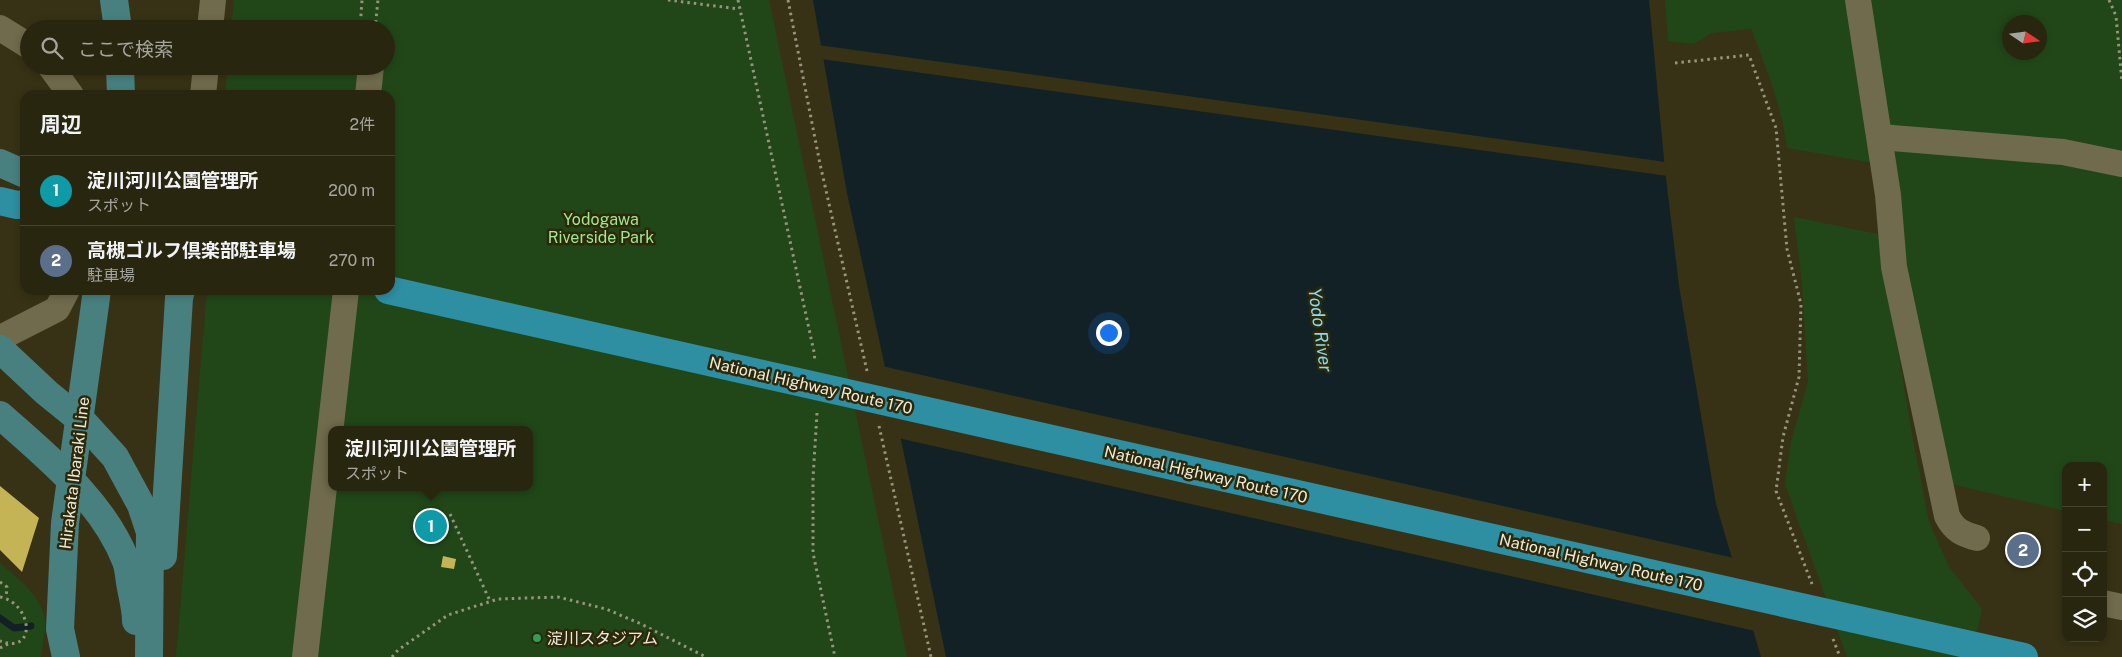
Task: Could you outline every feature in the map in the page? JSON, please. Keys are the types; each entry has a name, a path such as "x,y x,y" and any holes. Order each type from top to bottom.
{"highway":[{"name":"National Highway Route 170","path":"395,292 2024,657"}],"main road":[{"path":"114,0 117,20"},
{"path":"120,75 121,90"},
{"path":"0,163 20,172"},
{"name":"Hirakata Ibaraki Line","path":"66,657 60,629 65,523 96,295"},
{"path":"144,655 164,552 180,295"},
{"path":"0,349 47,393 84,423 115,457 142,504 150,532 144,655"},
{"path":"0,415 56,465 90,501 109,531 126,562 144,655"}],"street":[{"path":"211,20 213,0"},
{"path":"1858,0 1888,195 1894,267 1946,516 1952,527 1963,534 1977,538"},
{"path":"0,28 20,40"},
{"path":"57,75 67,90"},
{"path":"204,90 205,75"},
{"path":"369,90 370,75"},
{"path":"1880,137 2062,152 2122,164"},
{"path":"0,344 8,334 57,310 65,295"},
{"path":"331,426 345,295"},
{"path":"305,657 328,451"},
{"path":"2107,604 2122,607"}],"path":[{"path":"361,20 362,0"},
{"path":"376,20 378,0"},
{"path":"668,0 740,10"},
{"path":"738,0 815,362"},
{"path":"788,0 820,164 868,376"},
{"path":"2109,0 2116,16 2122,82"},
{"path":"1675,63 1749,55 1776,128 1787,249 1800,304 1799,377 1783,436 1776,491 1816,592"},
{"path":"817,412 813,478 813,553 835,657"},
{"path":"879,425 931,657"},
{"path":"450,514 490,601"},
{"path":"0,582 7,587 6,598"},
{"path":"0,597 6,598 20,610 27,629 23,639 0,648"},
{"path":"392,657 398,650 448,615 498,598 558,597 597,607 641,624 706,657"},
{"path":"1833,637 1840,657"},
{"path":"0,641 8,644"}],"green space":[{"name":"Yodogawa Riverside Park","path":"234,0 769,0 907,657 176,657 207,295 395,295 395,90 226,90 227,75 395,75 395,20 232,20"},
{"path":"1665,0 1852,0 1874,163 1787,148 1777,102 1751,29 1712,33 1693,44 1668,41"},
{"path":"1864,0 2122,0 2122,524 2107,521 2107,462 2062,462 2062,510 1951,484 1913,326"},
{"path":"1794,217 1878,234 1929,522 1949,567 1982,609 1971,657 1847,657 1785,484 1791,442 1808,382 1802,283"},
{"path":"0,563 22,582 41,606 44,615 45,633 41,657 0,657"}],"water":[{"name":"Yodo River","path":"813,0 1649,0 1665,170 1679,286 1716,504 1761,657 946,657 847,193"}],"pier":[{"path":"818,45 1666,162 1668,176 821,59"},
{"path":"882,366 1734,558 1755,631 898,438"}],"building":[{"path":"0,486 39,518 22,572 0,550"},
{"path":"424,519 441,522 438,533 421,530"},
{"path":"443,556 456,559 454,569 441,567"}],"waterway":[{"path":"0,618 14,628 31,626"}],"place":[{"name":"淀川河川公園管理所","path":"431,526"},
{"name":"高槻ゴルフ倶楽部駐車場","path":"2023,550"},
{"name":"淀川スタジアム","path":"537,638"}]}
